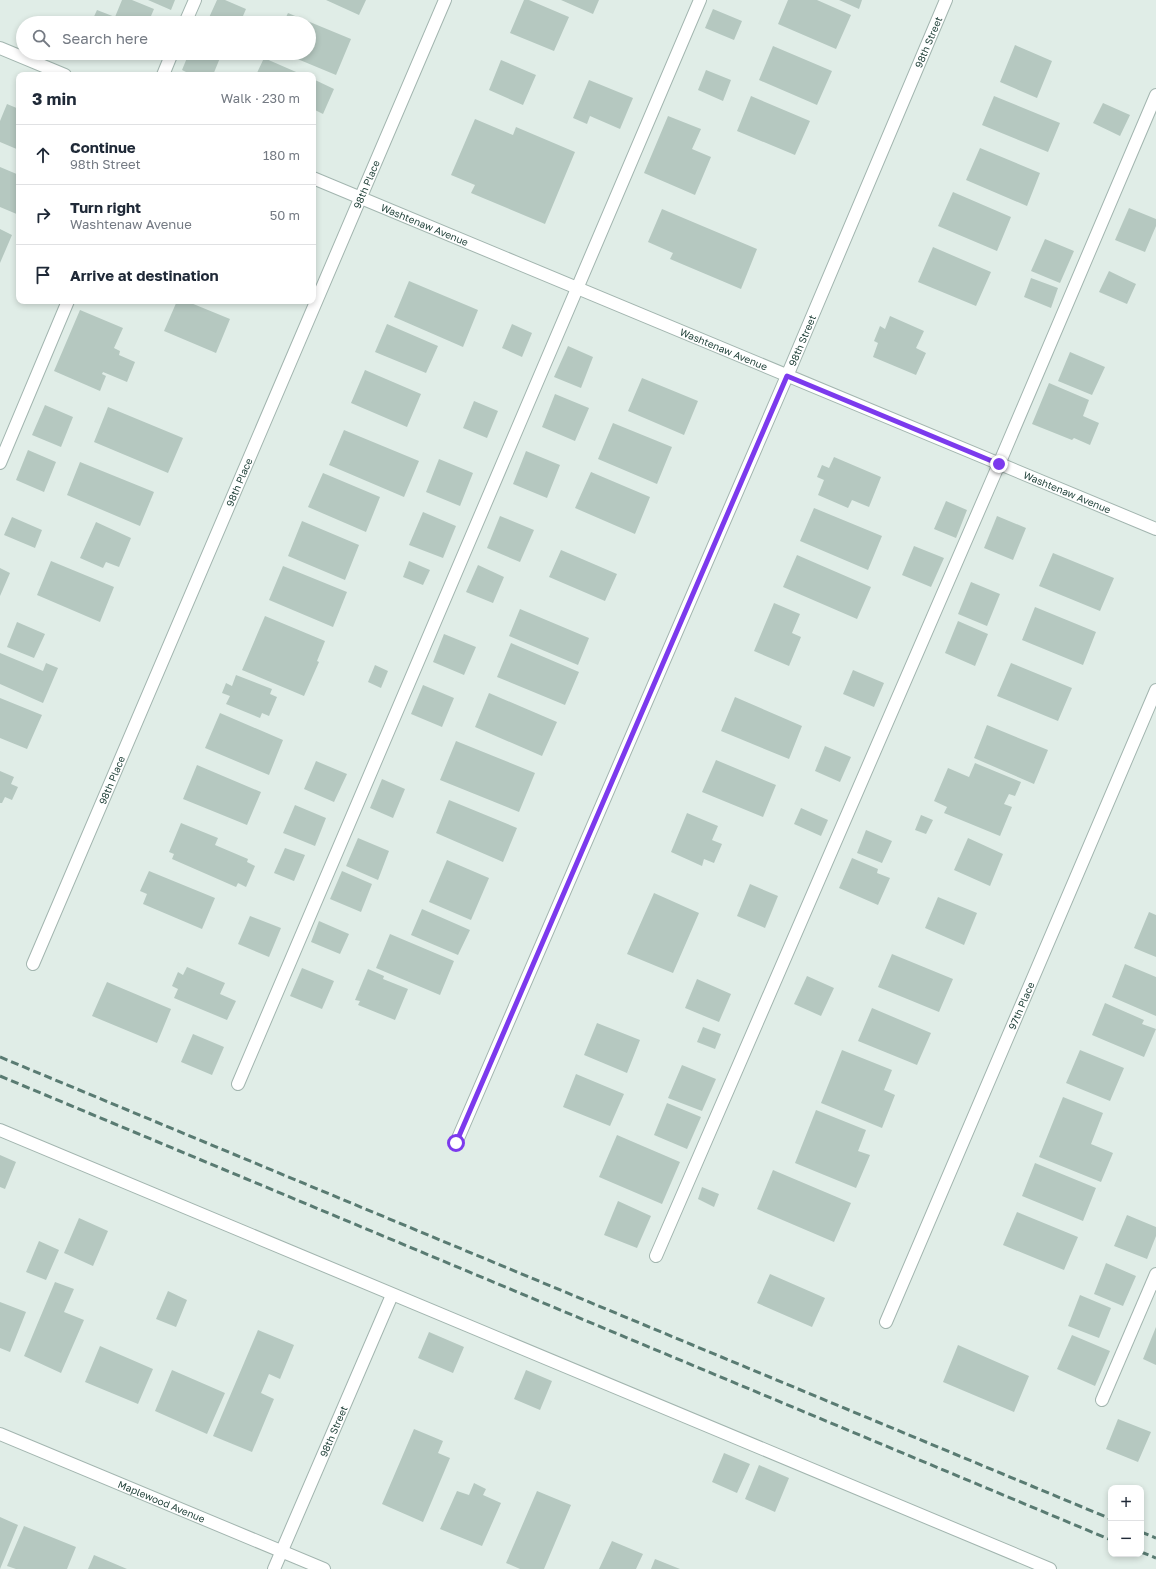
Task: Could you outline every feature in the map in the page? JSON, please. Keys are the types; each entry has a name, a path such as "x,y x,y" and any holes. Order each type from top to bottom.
{"street":[{"path":"188,16 195,0"},
{"name":"98th Place","path":"316,301 445,0"},
{"path":"238,1084 700,0"},
{"name":"98th Street","path":"456,1143 787,376 946,0"},
{"path":"0,48 16,55"},
{"path":"29,60 58,72"},
{"path":"164,72 169,60"},
{"path":"656,1256 999,464 1156,95"},
{"name":"Washtenaw Avenue","path":"316,179 1156,529"},
{"path":"0,463 67,304"},
{"name":"98th Place","path":"33,964 315,304"},
{"name":"97th Place","path":"886,1322 1156,690"},
{"path":"0,1130 1050,1569"},
{"path":"1102,1400 1156,1274"},
{"name":"98th Street","path":"274,1569 392,1294"},
{"name":"Maplewood Avenue","path":"0,1434 324,1569"}],"building":[{"path":"122,0 132,0 154,9 151,16 115,16"},
{"path":"148,0 175,0 171,10"},
{"path":"217,0 225,0 246,9 243,16 210,16"},
{"path":"326,0 366,0 359,15"},
{"path":"524,0 529,0 569,17 554,51 510,33"},
{"path":"561,0 599,0 593,14"},
{"path":"788,0 817,0 851,15 836,49 778,24"},
{"path":"839,0 862,0 859,9"},
{"path":"713,9 742,21 734,40 705,28"},
{"path":"97,10 112,16 94,16"},
{"path":"288,13 295,16 286,16"},
{"path":"316,25 351,39 336,75 300,60 316,60"},
{"path":"1015,45 1052,61 1037,98 1000,82"},
{"path":"773,46 832,71 817,105 759,80"},
{"path":"186,60 219,60 214,72 186,72 182,70"},
{"path":"263,60 269,60 296,72 257,72"},
{"path":"501,60 536,75 523,105 489,90"},
{"path":"706,70 731,80 723,101 698,90"},
{"path":"316,80 334,89 323,114 316,110"},
{"path":"589,80 633,98 620,129 590,116 587,124 573,118"},
{"path":"751,96 810,121 795,155 737,131"},
{"path":"994,96 1060,123 1048,152 982,125"},
{"path":"1103,103 1130,115 1120,136 1093,123"},
{"path":"7,104 16,108 16,149 0,142 0,121"},
{"path":"668,116 701,129 692,149 711,157 695,195 644,173"},
{"path":"475,119 513,135 516,127 575,152 545,224 471,193 475,185 451,175"},
{"path":"980,148 1040,173 1027,206 966,180"},
{"path":"0,167 16,174 16,214 0,207"},
{"path":"953,192 1011,217 997,251 938,226"},
{"path":"1129,208 1156,219 1156,226 1145,252 1115,240"},
{"path":"662,209 757,249 741,289 670,259 673,253 648,242"},
{"path":"0,229 12,235 0,263"},
{"path":"1045,239 1074,251 1060,283 1031,271"},
{"path":"933,247 991,272 976,306 918,282"},
{"path":"1109,271 1136,284 1127,304 1099,292"},
{"path":"1031,278 1058,288 1051,308 1024,297"},
{"path":"409,281 478,310 463,347 394,317"},
{"path":"176,304 193,304 230,319 216,353 164,331"},
{"path":"80,310 123,328 114,348 120,351 119,355 135,362 127,382 103,372 102,374 106,376 100,391 54,371"},
{"path":"890,316 924,331 916,348 926,353 916,375 873,357 878,343 874,341 880,326 885,329"},
{"path":"387,324 438,346 426,373 375,352"},
{"path":"512,324 532,333 522,357 502,348"},
{"path":"568,346 593,357 581,388 554,377"},
{"path":"1070,352 1105,367 1092,395 1058,381"},
{"path":"365,370 421,394 407,427 351,403"},
{"path":"642,378 698,401 684,435 628,411"},
{"path":"1049,383 1089,400 1083,416 1099,423 1090,445 1074,438 1072,440 1032,424"},
{"path":"555,394 589,408 575,441 542,427"},
{"path":"474,401 498,411 487,438 463,428"},
{"path":"45,405 73,417 61,447 32,435"},
{"path":"108,407 183,438 168,473 94,442"},
{"path":"613,423 672,447 657,484 598,459"},
{"path":"344,430 419,461 404,497 329,465"},
{"path":"28,450 56,462 44,492 16,480"},
{"path":"526,451 560,465 547,498 513,484"},
{"path":"834,457 881,477 869,507 852,500 848,508 818,495 824,480 817,477 822,465 829,468"},
{"path":"439,459 473,473 460,506 426,492"},
{"path":"80,462 154,492 140,526 67,495"},
{"path":"591,472 650,497 635,534 575,508"},
{"path":"323,473 380,497 366,532 308,507"},
{"path":"946,501 967,510 956,538 934,529"},
{"path":"814,508 882,536 868,570 800,541"},
{"path":"423,512 456,526 443,558 409,545"},
{"path":"500,516 534,530 520,562 487,548"},
{"path":"997,516 1026,528 1013,560 984,548"},
{"path":"12,517 42,530 35,548 4,535"},
{"path":"302,521 359,545 345,580 288,556"},
{"path":"96,522 131,538 119,567 106,562 103,568 80,558"},
{"path":"914,546 944,558 931,587 902,575"},
{"path":"561,550 617,574 605,601 549,577"},
{"path":"1053,553 1114,578 1100,611 1039,586"},
{"path":"797,555 871,587 857,619 783,587"},
{"path":"51,561 114,587 100,622 37,595"},
{"path":"409,561 430,570 423,585 403,577"},
{"path":"478,565 504,577 493,603 466,592"},
{"path":"283,566 347,592 333,627 269,600"},
{"path":"0,568 10,573 0,596"},
{"path":"971,582 1000,594 987,626 958,614"},
{"path":"774,603 800,614 792,633 801,637 789,666 754,651"},
{"path":"1035,607 1096,632 1083,665 1022,640"},
{"path":"520,609 589,638 578,665 509,636"},
{"path":"265,616 325,641 317,661 319,662 304,696 242,670"},
{"path":"958,621 988,634 975,666 945,653"},
{"path":"17,622 45,634 34,658 7,647"},
{"path":"444,634 476,647 464,675 433,662"},
{"path":"511,643 579,672 565,705 497,677"},
{"path":"0,653 43,671 46,663 58,668 43,703 0,684"},
{"path":"1011,663 1072,688 1058,721 997,696"},
{"path":"375,665 388,671 381,688 368,682"},
{"path":"853,670 884,683 874,707 843,694"},
{"path":"236,675 272,689 270,694 277,697 269,716 262,713 260,718 226,704 230,696 222,693 226,683 232,686"},
{"path":"423,685 454,698 442,727 411,714"},
{"path":"489,693 557,722 542,756 475,727"},
{"path":"735,697 802,726 789,759 721,731"},
{"path":"0,698 42,715 27,749 0,738"},
{"path":"220,713 283,740 269,775 205,748"},
{"path":"987,725 1048,750 1034,784 974,758"},
{"path":"456,741 535,773 519,812 440,780"},
{"path":"825,746 851,757 840,782 815,771"},
{"path":"716,760 776,785 763,817 702,792"},
{"path":"316,761 347,774 334,802 304,789"},
{"path":"975,763 1021,782 1015,796 1009,794 1004,804 1012,807 1000,836 944,813 947,807 934,801 948,768 969,777"},
{"path":"197,765 261,792 247,825 183,799"},
{"path":"0,771 14,777 11,784 18,787 12,800 5,797 2,803 0,803"},
{"path":"382,779 405,789 393,818 370,808"},
{"path":"449,800 517,828 503,862 436,833"},
{"path":"295,805 326,818 315,846 283,833"},
{"path":"801,808 828,820 821,836 794,824"},
{"path":"687,813 718,826 712,840 722,844 714,863 704,859 702,866 671,852"},
{"path":"921,815 933,820 926,834 915,830"},
{"path":"181,823 218,838 215,845 248,859 247,862 255,866 246,887 238,883 236,887 172,859 174,854 169,852"},
{"path":"866,830 892,841 882,863 857,853"},
{"path":"358,838 389,851 378,880 346,866"},
{"path":"968,838 1003,854 990,886 954,870"},
{"path":"285,848 305,855 294,881 274,873"},
{"path":"852,858 878,869 877,873 890,878 878,905 839,888"},
{"path":"447,860 489,878 471,920 429,902"},
{"path":"149,871 215,898 202,929 143,904 147,894 140,891"},
{"path":"342,871 372,884 361,912 330,899"},
{"path":"750,884 778,896 765,928 737,916"},
{"path":"654,893 699,913 673,973 627,954"},
{"path":"938,897 977,913 964,945 925,928"},
{"path":"422,909 470,930 458,955 411,935"},
{"path":"1149,912 1156,915 1156,957 1134,948"},
{"path":"250,916 281,928 269,957 238,944"},
{"path":"319,921 349,934 340,954 311,942"},
{"path":"390,934 454,961 440,995 376,968"},
{"path":"892,954 953,979 939,1012 878,987"},
{"path":"1125,964 1156,977 1156,1016 1112,997"},
{"path":"187,967 225,983 220,994 236,1001 227,1020 174,998 178,989 172,986 178,972 183,975"},
{"path":"302,968 334,981 322,1009 290,996"},
{"path":"368,969 384,976 383,979 408,989 395,1020 358,1005 360,1001 355,1000"},
{"path":"807,976 834,988 821,1016 794,1004"},
{"path":"697,979 731,994 719,1022 685,1008"},
{"path":"107,982 171,1009 157,1043 92,1016"},
{"path":"1105,1003 1144,1020 1142,1024 1156,1029 1144,1057 1092,1035"},
{"path":"872,1008 931,1033 917,1065 858,1041"},
{"path":"597,1023 640,1040 627,1073 584,1055"},
{"path":"703,1027 721,1034 715,1049 697,1042"},
{"path":"193,1034 224,1047 212,1075 181,1062"},
{"path":"842,1050 892,1070 884,1090 895,1095 882,1128 821,1103"},
{"path":"1080,1050 1124,1068 1110,1101 1066,1083"},
{"path":"682,1065 716,1079 702,1111 668,1098"},
{"path":"576,1074 624,1094 610,1126 563,1107"},
{"path":"1063,1097 1103,1113 1091,1144 1113,1153 1101,1182 1039,1157"},
{"path":"667,1103 701,1117 687,1149 654,1135"},
{"path":"816,1110 866,1130 858,1151 870,1155 856,1188 795,1163"},
{"path":"617,1135 680,1162 662,1204 599,1177"},
{"path":"0,1155 16,1162 5,1189 0,1187"},
{"path":"1035,1163 1096,1188 1083,1221 1022,1196"},
{"path":"773,1170 851,1203 834,1242 757,1209"},
{"path":"702,1187 719,1194 714,1207 698,1199"},
{"path":"618,1201 651,1216 637,1248 604,1235"},
{"path":"1017,1212 1078,1237 1064,1270 1003,1245"},
{"path":"1127,1215 1156,1227 1156,1236 1147,1259 1114,1246"},
{"path":"79,1218 108,1231 93,1266 64,1253"},
{"path":"39,1241 59,1250 46,1280 26,1272"},
{"path":"1106,1263 1136,1276 1123,1306 1094,1294"},
{"path":"770,1274 825,1298 812,1327 757,1303"},
{"path":"55,1282 74,1289 64,1312 84,1320 61,1373 24,1356"},
{"path":"168,1291 187,1300 176,1327 156,1319"},
{"path":"1080,1295 1111,1308 1099,1338 1068,1326"},
{"path":"0,1302 26,1312 10,1352 0,1348"},
{"path":"1156,1327 1156,1365 1143,1359"},
{"path":"258,1330 294,1345 280,1379 269,1374 261,1393 274,1399 252,1452 213,1436"},
{"path":"429,1332 464,1347 453,1373 418,1358"},
{"path":"1072,1335 1110,1351 1095,1386 1057,1369"},
{"path":"958,1345 1029,1376 1014,1412 943,1382"},
{"path":"100,1346 153,1369 138,1404 85,1382"},
{"path":"172,1370 225,1393 207,1434 155,1411"},
{"path":"526,1370 552,1381 540,1410 514,1399"},
{"path":"1118,1419 1151,1432 1138,1462 1106,1449"},
{"path":"414,1429 443,1441 438,1453 450,1458 423,1522 382,1504"},
{"path":"724,1453 750,1464 737,1493 712,1482"},
{"path":"759,1465 789,1478 775,1512 745,1499"},
{"path":"474,1483 486,1489 483,1495 501,1503 482,1546 440,1529 457,1491 469,1495"},
{"path":"537,1491 571,1505 544,1569 520,1569 506,1563"},
{"path":"0,1517 18,1525 0,1569"},
{"path":"24,1526 76,1547 67,1569 16,1569 7,1566"},
{"path":"612,1541 643,1554 636,1569 599,1569"},
{"path":"94,1555 127,1569 88,1569"},
{"path":"655,1559 680,1569 651,1569"}],"railway":[{"path":"0,1057 1108,1518"},
{"path":"0,1076 1108,1539"},
{"path":"1144,1533 1156,1538"},
{"path":"1144,1553 1156,1558"}],"route":[{"path":"456,1143 787,376 999,464"}]}
